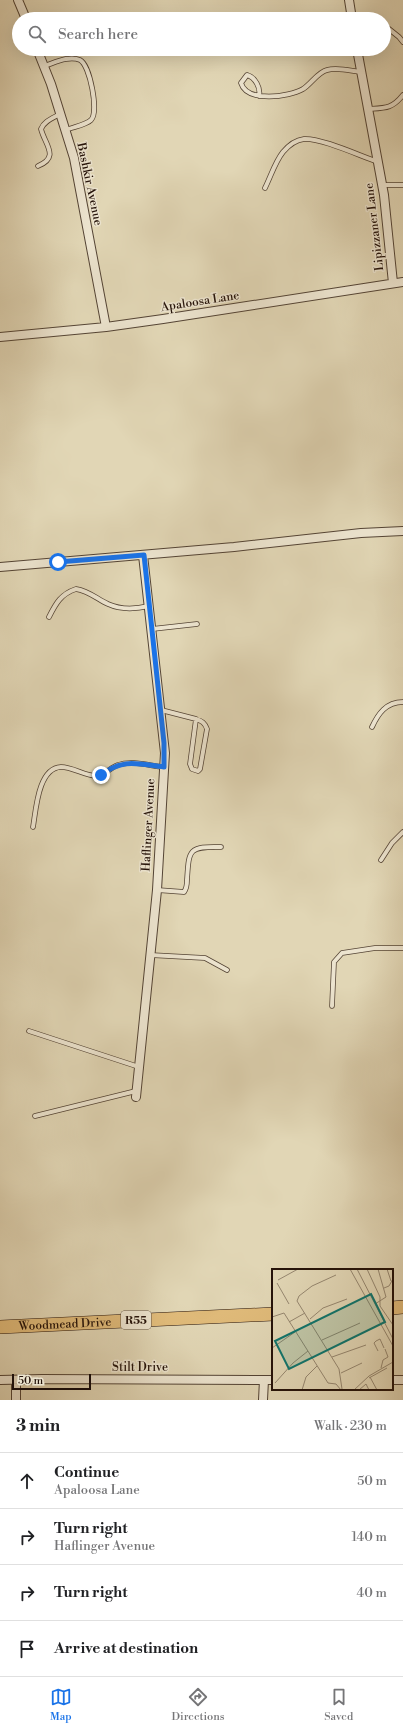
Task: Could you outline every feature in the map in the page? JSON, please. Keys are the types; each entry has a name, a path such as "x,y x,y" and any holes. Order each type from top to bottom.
{"main road":[{"path":"393,1308 403,1307"},
{"name":"Woodmead Drive","path":"0,1327 272,1314"}],"street":[{"path":"18,0 23,12"},
{"path":"348,0 351,12"},
{"name":"Bashkir Avenue","path":"40,56 61,114 77,170 106,327"},
{"name":"Lipizzaner Lane","path":"358,56 382,186 393,283"},
{"name":"Apaloosa Lane","path":"0,337 106,327 403,282"},
{"path":"0,567 234,547 361,533 403,532"},
{"name":"Haflinger Avenue","path":"136,1094 157,890 164,767 164,748 144,555"},
{"name":"Stilt Drive","path":"0,1380 42,1378 272,1380"},
{"path":"16,1380 16,1400"},
{"path":"263,1400 264,1380"}],"lane":[{"path":"391,31 403,42"},
{"path":"44,66 75,58 81,60 87,67 91,82 94,114 92,119 88,122 66,130"},
{"path":"260,96 260,90 253,78 247,75 240,83 243,88 248,92 260,96 272,96 293,93 304,88 325,70 336,69 361,72"},
{"path":"368,109 388,108 403,95"},
{"path":"38,166 49,160 50,154 49,148 43,137 41,129 42,126 47,121 61,114"},
{"path":"265,188 278,160 284,152 290,145 303,139 322,142 378,162"},
{"path":"382,186 403,185"},
{"path":"49,617 63,595 76,589 90,593 114,606 136,609 149,606"},
{"path":"152,629 197,624"},
{"path":"372,727 382,710 389,705 403,702"},
{"path":"160,710 196,719 202,721 207,729 200,769 198,771 192,769 190,764 196,719"},
{"path":"33,827 39,789 44,780 55,769 62,767 95,776 101,775 112,767 120,764 133,763 164,767"},
{"path":"381,860 392,843 403,832"},
{"path":"157,890 184,892 187,885 188,856 198,848 220,847"},
{"path":"332,1006 334,962 342,953 375,948 403,948"},
{"path":"150,955 205,958 227,970"},
{"path":"29,1031 139,1067"},
{"path":"35,1116 136,1094"}],"route":[{"path":"58,562 144,555 165,753 164,767 133,763 120,764 112,767 101,775"}]}
